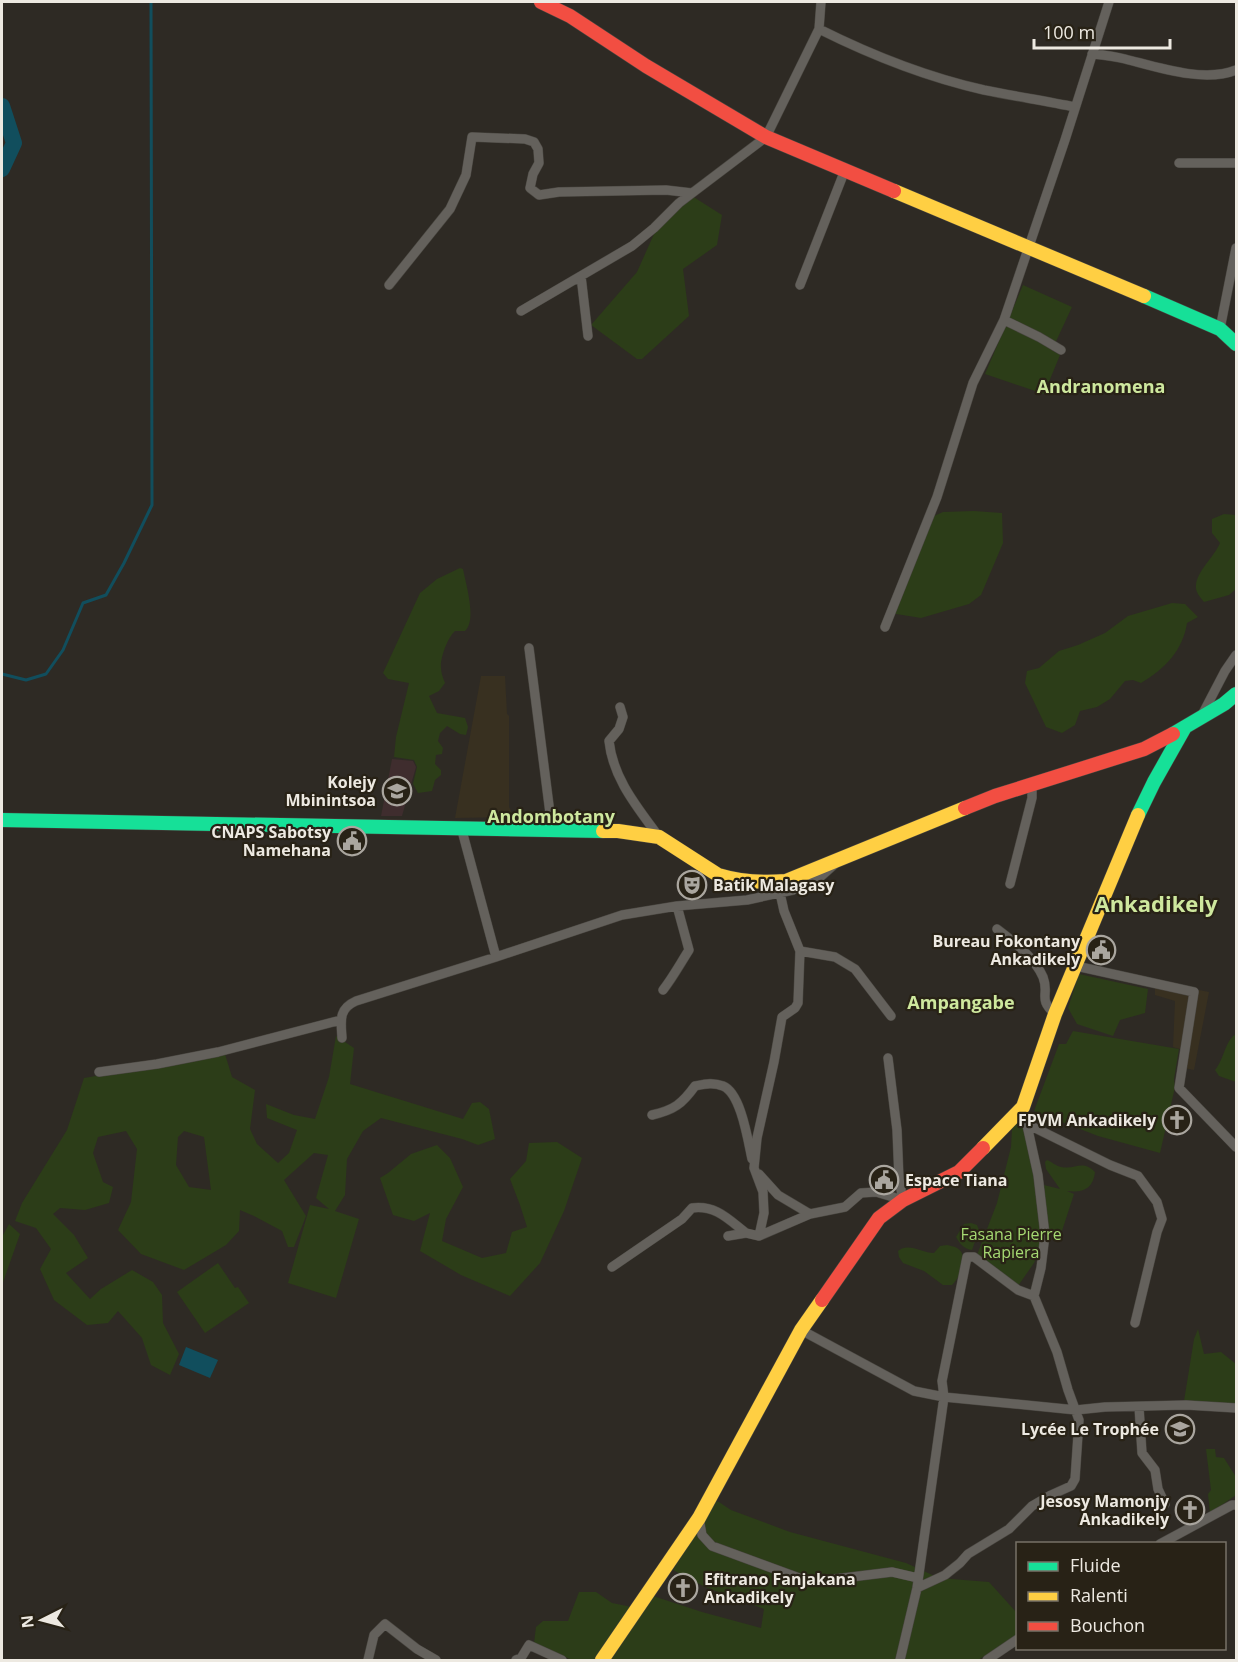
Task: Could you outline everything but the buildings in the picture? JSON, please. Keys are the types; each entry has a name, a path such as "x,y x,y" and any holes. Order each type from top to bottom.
{"street":[{"path":"541,2 570,16 646,66 766,137 1220,329 1236,344"},
{"path":"520,311 632,246 692,193 766,137 819,29 821,2"},
{"path":"885,627 937,497 973,383 1004,320 1108,2"},
{"path":"819,29 903,66 983,89 1075,107"},
{"path":"1092,54 1122,58 1182,73 1228,74 1236,70"},
{"path":"389,285 450,209 466,175 472,137 525,139 534,142 538,149 539,163 533,174 530,188 539,195 559,192 666,190 692,193"},
{"path":"1179,163 1236,163"},
{"path":"800,285 845,170"},
{"path":"1220,329 1236,248"},
{"path":"581,276 588,336"},
{"path":"1004,320 1061,351"},
{"path":"529,648 552,829"},
{"path":"1201,717 1236,655"},
{"path":"620,707 623,717 619,729 609,741 612,760 628,796 659,837 718,874 759,883 786,880 995,796 1144,749 1224,704 1236,693"},
{"path":"603,1660 699,1518 801,1330 879,1218 903,1200 959,1172 1023,1107 1055,1014 1131,831 1154,782 1185,727"},
{"path":"1010,884 1032,798 1032,784"},
{"path":"2,820 461,826 618,831 659,837"},
{"path":"461,826 496,957"},
{"path":"342,1038 340,1020 343,1010 356,1001 622,915 677,906 747,900 802,887 818,880 845,856"},
{"path":"780,893 784,911 800,951 798,1003 782,1017 757,1138 754,1168 778,1195 810,1214"},
{"path":"663,990 675,976 689,950 677,906"},
{"path":"997,929 1016,943 1041,973 1044,981 1044,1002 1055,1014"},
{"path":"800,951 835,957 855,969 891,1016"},
{"path":"1076,966 1194,992 1179,1088 1236,1147"},
{"path":"99,1072 218,1052 340,1020"},
{"path":"888,1058 903,1200"},
{"path":"652,1115 669,1111 686,1099 695,1086 712,1083 725,1086 734,1095 762,1192 764,1214 759,1236"},
{"path":"699,1518 702,1535 712,1546 810,1582 892,1572 917,1583 945,1575 968,1554 1009,1529 1032,1506 1071,1486 1075,1479 1079,1420 1058,1352 1034,1296 1041,1268 1045,1235 1038,1175 1023,1107"},
{"path":"1028,1124 1110,1166 1138,1176 1157,1202 1162,1219 1135,1323"},
{"path":"728,1236 746,1233 759,1236 810,1214 845,1207 861,1193 876,1192 903,1200"},
{"path":"612,1268 682,1220 692,1208 704,1206 718,1212 746,1233"},
{"path":"900,1660 917,1583 944,1397 942,1381 967,1257 974,1257 1018,1290 1034,1296"},
{"path":"801,1330 914,1391 944,1397 1076,1410 1186,1406 1236,1408"},
{"path":"1139,1407 1142,1453 1155,1470 1158,1489 1165,1504"},
{"path":"1164,1542 1232,1505 1236,1505"},
{"path":"368,1660 374,1635 385,1624 417,1649 436,1660"},
{"path":"987,1660 1016,1640"},
{"path":"516,1660 521,1658 529,1645 562,1660"}],"shaded area":[{"path":"481,676 505,676 509,716 509,807 512,817 455,818"},
{"name":"Kolejy Mbinintsoa","path":"392,759 413,761 416,767 402,816 381,816"},
{"path":"1155,985 1189,992 1183,1050 1173,1047 1175,1001 1155,995"},
{"path":"1199,990 1209,992 1194,1070 1184,1068"}],"green space":[{"path":"692,196 722,215 717,245 683,269 689,316 642,359 637,359 591,325 637,272 654,234"},
{"path":"1023,285 1072,307 1052,350 1060,355 1044,394 985,374"},
{"path":"943,512 1002,513 1003,543 981,595 969,604 921,618 890,613 934,516"},
{"path":"1224,514 1236,515 1236,589 1229,595 1204,602 1196,590 1197,580 1220,543 1212,533 1212,519"},
{"path":"460,568 463,569 468,593 470,619 465,631 455,631 450,638 441,664 445,683 439,691 429,696 437,713 465,718 468,727 466,735 447,726 440,733 438,741 443,748 442,754 436,755 435,764 441,770 441,775 435,780 432,791 418,793 413,784 417,767 414,760 394,757 396,737 409,683 388,679 383,673 420,593 437,579"},
{"path":"1172,603 1185,604 1198,617 1187,623 1182,642 1172,658 1158,672 1141,683 1133,680 1125,681 1110,699 1097,707 1080,711 1075,725 1062,733 1046,727 1025,683 1027,671 1039,668 1059,651 1105,633 1128,616"},
{"path":"1079,974 1148,989 1145,1013 1120,1020 1113,1036 1077,1024 1068,1008"},
{"path":"1073,1031 1179,1049 1174,1079 1175,1087 1160,1153 1098,1136 1034,1111 1059,1044 1066,1044"},
{"path":"1236,1034 1236,1082 1219,1076 1215,1070 1229,1041"},
{"path":"336,1036 354,1048 350,1084 463,1119 472,1103 480,1102 489,1109 495,1139 478,1145 381,1118 363,1131 347,1159 345,1195 335,1211 359,1219 336,1298 288,1283 310,1205 329,1209 316,1198 328,1155 314,1153 284,1180 306,1216 294,1247 288,1247 282,1231 240,1210 239,1231 226,1245 184,1270 141,1254 118,1230 131,1202 137,1149 126,1131 98,1137 93,1153 103,1182 113,1187 109,1203 85,1210 60,1208 53,1214 74,1235 88,1258 66,1273 90,1299 101,1289 132,1270 153,1282 162,1295 163,1323 179,1354 170,1375 151,1365 142,1338 118,1311 108,1323 87,1325 54,1300 40,1269 51,1249 36,1228 15,1221 22,1203 67,1130 84,1078 225,1054 232,1077 255,1090 250,1129 257,1144 278,1163 289,1153 297,1130 267,1118 266,1104 294,1115 315,1119 329,1077","holes":["184,1131 204,1137 211,1190 189,1187 176,1165 178,1137"]},
{"name":"Fasana Pierre Rapiera","path":"1018,1120 1023,1122 1036,1188 1040,1219 1040,1250 1018,1286 977,1255 997,1203 1011,1147 1012,1130 1014,1123"},
{"path":"557,1142 582,1158 564,1211 540,1263 510,1296 461,1275 420,1251 430,1213 414,1221 393,1215 380,1178 411,1154 437,1145 450,1158 463,1187 446,1219 442,1241 482,1258 506,1253 512,1232 527,1227 510,1179 526,1161 529,1143"},
{"path":"1047,1160 1066,1168 1086,1166 1095,1172 1092,1182 1086,1189 1067,1191 1074,1194 1061,1234 1048,1233 1044,1185 1060,1189 1046,1169"},
{"path":"9,1224 20,1234 2,1285 2,1237"},
{"path":"964,1224 977,1225 979,1230 972,1250 962,1246 956,1237"},
{"path":"947,1245 957,1248 963,1256 961,1272 952,1285 943,1285 924,1271 903,1263 899,1257 898,1251 906,1248 934,1253 940,1246"},
{"path":"218,1263 235,1288 238,1287 249,1303 205,1333 177,1292"},
{"path":"1198,1329 1204,1354 1221,1352 1236,1364 1236,1404 1184,1401 1194,1339"},
{"path":"1206,1449 1215,1449 1216,1457 1224,1458 1236,1477 1236,1495 1210,1513 1208,1494 1211,1490"},
{"path":"713,1500 731,1510 790,1532 906,1563 939,1578 989,1582 1016,1612 1016,1637 978,1660 611,1660 653,1596 761,1628 764,1609 705,1587 673,1570 705,1518"},
{"path":"579,1592 596,1592 612,1603 632,1607 610,1642 594,1660 572,1660 534,1643 536,1627 543,1621 568,1621"}],"water":[{"path":"186,1347 218,1360 210,1378 179,1365"}],"waterway":[{"path":"2,674 26,680 46,674 63,650 83,603 106,595 152,505 151,2"},
{"path":"2,106 14,143 2,169"}],"traffic: fast":[{"path":"1144,296 1220,329 1236,344"},
{"path":"1173,734 1224,704 1236,694"},
{"path":"1138,815 1185,727"},
{"path":"2,820 603,831"}],"traffic: slow":[{"path":"894,191 1144,296"},
{"path":"603,831 659,837 718,875 743,881 777,882 786,881 965,808"},
{"path":"983,1148 1023,1107 1055,1014 1138,815"},
{"path":"602,1660 699,1518 801,1330 822,1300"}],"traffic: jam":[{"path":"541,2 570,16 646,66 766,137 894,191"},
{"path":"965,808 995,796 1144,749 1173,734"},
{"path":"822,1300 879,1218 903,1200 959,1172 983,1148"}],"place":[{"name":"Kolejy Mbinintsoa","path":"397,791"},
{"name":"CNAPS Sabotsy Namehana","path":"352,841"},
{"name":"Batik Malagasy","path":"692,885"},
{"name":"Bureau Fokontany Ankadikely","path":"1101,950"},
{"name":"FPVM Ankadikely","path":"1177,1120"},
{"name":"Espace Tiana","path":"884,1180"},
{"name":"Lycée Le Trophée","path":"1180,1429"},
{"name":"Jesosy Mamonjy Ankadikely","path":"1190,1510"},
{"name":"Efitrano Fanjakana Ankadikely","path":"683,1588"}],"district":[{"name":"Andranomena","path":"1101,387"},
{"name":"Andombotany","path":"551,817"},
{"name":"Ankadikely","path":"1156,904"},
{"name":"Ampangabe","path":"961,1003"}]}
